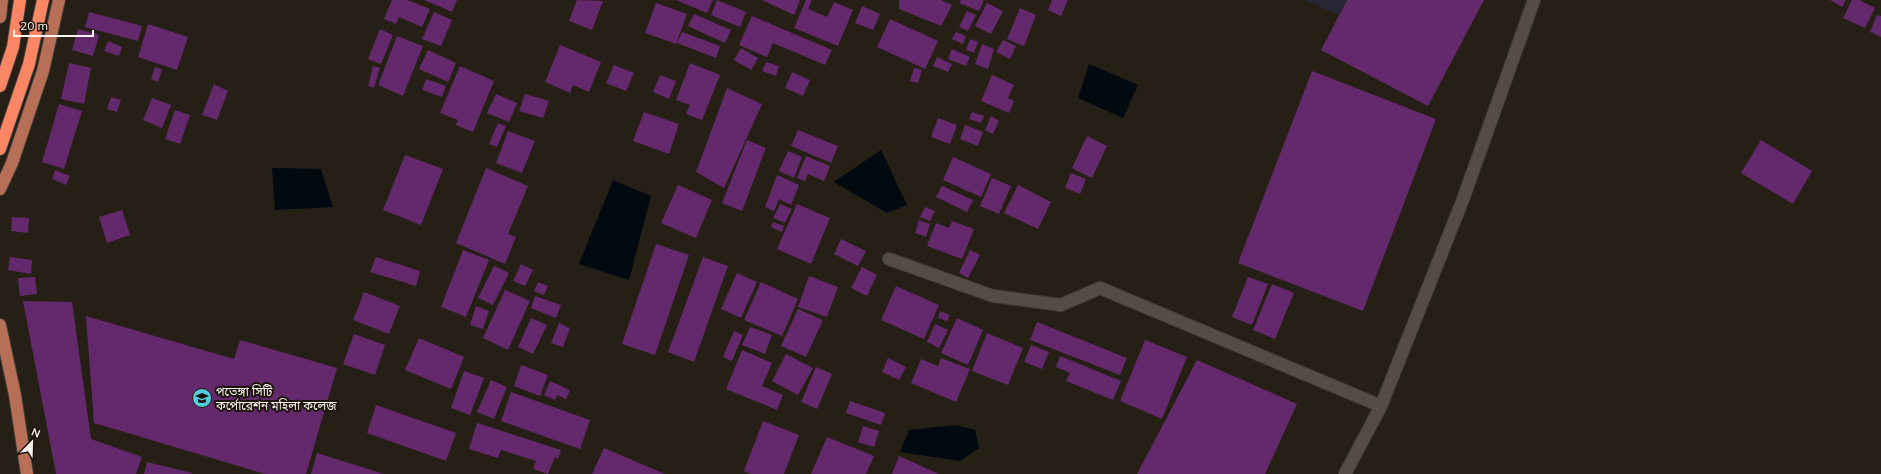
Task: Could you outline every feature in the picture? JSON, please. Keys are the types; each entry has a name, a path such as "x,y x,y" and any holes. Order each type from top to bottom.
{"highway":[{"path":"0,86 13,47 20,0"},
{"path":"0,149 29,64 43,0"}],"main road":[{"path":"0,17 2,0"},
{"path":"0,189 12,162 43,71 59,0"},
{"path":"0,325 15,395 27,474"}],"street":[{"path":"1345,474 1381,406 1462,202 1534,0"},
{"path":"889,258 993,296 1061,305 1100,288 1381,406"}],"shaded area":[{"path":"1304,0 1346,0 1339,15"},
{"path":"1089,64 1138,85 1123,118 1078,98"},
{"path":"881,150 907,205 887,213 834,182"},
{"path":"272,168 321,169 333,207 275,210"},
{"path":"613,180 651,196 629,280 579,264"},
{"path":"956,425 975,430 979,448 960,461 900,452 909,430"}],"building":[{"path":"392,0 407,0 430,9 422,27 399,17 396,24 384,19"},
{"path":"424,0 457,0 452,12"},
{"path":"577,0 603,1 592,30 569,21"},
{"path":"676,0 713,0 707,13"},
{"path":"717,0 746,12 740,27 711,15"},
{"path":"762,0 798,0 800,1 794,15"},
{"path":"806,0 812,0 808,9 827,17 834,2 853,10 838,46 794,28"},
{"path":"899,0 941,0 952,5 941,26 899,9"},
{"path":"961,0 984,1 979,11 959,3"},
{"path":"1052,0 1068,0 1061,16 1048,10"},
{"path":"1347,0 1484,0 1428,106 1321,50"},
{"path":"1830,0 1846,0 1842,7"},
{"path":"1852,0 1859,0 1875,8 1865,28 1843,18"},
{"path":"656,3 687,14 676,44 645,33"},
{"path":"987,3 1003,11 991,34 975,26"},
{"path":"862,6 880,14 873,30 855,23"},
{"path":"1020,8 1036,15 1024,46 1007,39"},
{"path":"967,11 976,15 968,31 959,27"},
{"path":"89,12 142,26 138,41 85,27"},
{"path":"434,12 452,20 441,46 422,39"},
{"path":"694,14 731,30 725,43 688,26"},
{"path":"1877,15 1881,16 1881,37 1870,32"},
{"path":"752,16 832,50 825,65 773,43 767,57 739,45"},
{"path":"890,19 938,41 925,69 877,47"},
{"path":"148,24 188,37 177,70 138,57"},
{"path":"78,29 99,35 93,56 72,50"},
{"path":"380,29 393,35 381,64 368,59"},
{"path":"682,32 720,46 716,58 677,43"},
{"path":"956,32 966,36 963,44 952,39"},
{"path":"397,36 423,46 403,96 378,85"},
{"path":"970,39 978,42 974,53 966,50"},
{"path":"1003,40 1016,46 1010,59 996,52"},
{"path":"108,41 122,47 119,56 104,51"},
{"path":"982,44 994,49 988,69 975,64"},
{"path":"560,45 601,62 589,92 573,85 570,93 545,82"},
{"path":"741,48 758,58 751,70 734,60"},
{"path":"952,49 970,57 966,66 948,59"},
{"path":"428,50 456,63 448,82 419,69"},
{"path":"937,57 952,64 948,72 933,66"},
{"path":"766,62 779,66 776,76 762,71"},
{"path":"69,63 91,68 84,104 61,99"},
{"path":"690,63 720,75 702,120 686,114 690,105 676,100"},
{"path":"614,65 634,73 626,91 606,83"},
{"path":"373,66 380,68 374,88 368,86"},
{"path":"460,66 494,81 473,132 456,125 458,120 440,113"},
{"path":"155,67 162,69 158,82 151,79"},
{"path":"914,68 922,70 918,83 910,81"},
{"path":"1312,71 1436,119 1363,311 1238,263"},
{"path":"792,72 810,80 803,96 785,88"},
{"path":"660,75 676,81 669,99 653,92"},
{"path":"992,75 1014,85 1008,98 1014,101 1009,113 981,101"},
{"path":"426,79 446,86 442,97 422,90"},
{"path":"214,84 228,91 217,120 202,115"},
{"path":"727,88 762,104 724,188 696,172"},
{"path":"496,94 517,103 509,122 487,113"},
{"path":"525,94 549,101 543,118 519,111"},
{"path":"111,97 121,100 117,112 107,109"},
{"path":"152,98 171,105 162,128 143,120"},
{"path":"59,104 82,111 64,169 42,162"},
{"path":"175,110 190,115 180,144 165,139"},
{"path":"644,112 679,124 669,154 633,141"},
{"path":"972,112 984,116 981,123 969,119"},
{"path":"991,116 999,121 993,134 985,130"},
{"path":"938,118 957,125 950,144 931,137"},
{"path":"498,123 506,126 497,147 489,144"},
{"path":"965,125 983,132 978,146 960,139"},
{"path":"798,130 838,146 831,163 791,146"},
{"path":"508,131 535,141 522,173 496,163"},
{"path":"1087,136 1107,146 1092,178 1072,168"},
{"path":"747,140 766,148 742,211 722,203"},
{"path":"1761,140 1812,171 1793,204 1741,173"},
{"path":"788,151 802,157 794,178 779,171"},
{"path":"405,155 443,169 421,225 383,210"},
{"path":"806,156 830,166 824,181 808,174 805,181 797,178"},
{"path":"953,157 991,174 981,197 943,180"},
{"path":"486,168 528,186 508,234 516,237 505,264 456,243"},
{"path":"55,170 70,176 66,185 52,179"},
{"path":"1071,173 1086,179 1080,194 1065,188"},
{"path":"777,175 799,185 791,205 779,199 774,211 765,207"},
{"path":"992,178 1011,186 999,214 980,206"},
{"path":"678,185 712,200 696,238 661,223"},
{"path":"1018,185 1051,202 1038,229 1004,213"},
{"path":"942,186 973,200 967,212 936,197"},
{"path":"780,204 792,209 785,223 773,218"},
{"path":"797,204 830,218 811,264 777,249"},
{"path":"925,207 935,211 930,221 920,217"},
{"path":"122,210 130,235 107,243 99,217"},
{"path":"12,217 29,218 28,233 11,231"},
{"path":"919,220 930,224 926,237 915,233"},
{"path":"952,221 974,229 962,259 927,246 936,223 949,228"},
{"path":"773,222 784,226 782,232 771,227"},
{"path":"841,239 866,251 858,266 834,254"},
{"path":"656,244 689,255 655,355 622,344"},
{"path":"463,250 489,260 466,317 441,307"},
{"path":"970,250 980,255 968,278 959,273"},
{"path":"10,257 32,260 31,274 8,270"},
{"path":"376,257 420,271 416,286 370,272"},
{"path":"703,257 728,266 694,362 668,352"},
{"path":"521,264 533,270 525,286 513,281"},
{"path":"494,266 509,273 493,305 478,298"},
{"path":"862,267 877,275 867,296 851,288"},
{"path":"737,273 757,282 741,318 721,309"},
{"path":"809,276 838,287 827,317 798,307"},
{"path":"35,277 37,294 20,296 18,278"},
{"path":"1248,277 1268,284 1252,325 1232,317"},
{"path":"538,282 548,286 544,295 534,291"},
{"path":"761,282 798,299 782,336 744,320"},
{"path":"1272,284 1294,293 1275,339 1253,330"},
{"path":"896,286 939,305 924,339 881,320"},
{"path":"505,290 530,301 508,350 483,338"},
{"path":"364,292 400,306 389,334 353,320"},
{"path":"535,296 561,305 556,318 531,308"},
{"path":"23,301 72,302 91,439 142,457 136,474 56,474"},
{"path":"476,306 489,311 483,329 470,325"},
{"path":"798,309 823,320 806,357 781,346"},
{"path":"940,311 950,315 947,321 938,318"},
{"path":"86,316 234,359 240,340 337,368 306,474 265,474 94,423"},
{"path":"531,318 547,325 533,354 518,347"},
{"path":"957,318 983,330 968,365 941,353"},
{"path":"1037,322 1127,358 1120,375 1030,340"},
{"path":"559,323 570,328 563,347 551,343"},
{"path":"935,324 948,330 939,348 927,342"},
{"path":"750,327 772,335 765,354 742,345"},
{"path":"734,331 743,335 732,361 723,357"},
{"path":"987,333 1023,348 1008,385 972,371"},
{"path":"354,334 385,345 375,375 343,364"},
{"path":"419,338 464,357 451,389 405,370"},
{"path":"1145,340 1187,357 1162,419 1120,401"},
{"path":"1031,345 1049,352 1042,369 1024,362"},
{"path":"742,350 772,363 762,386 783,395 777,410 726,389"},
{"path":"786,354 813,368 798,395 772,381"},
{"path":"1060,356 1121,381 1113,400 1066,381 1070,373 1056,367"},
{"path":"888,358 906,367 899,380 882,372"},
{"path":"941,358 970,369 956,402 911,383 921,359 938,366"},
{"path":"1197,360 1297,404 1265,474 1137,474"},
{"path":"521,365 548,375 540,396 514,386"},
{"path":"816,367 832,374 817,409 801,402"},
{"path":"464,371 484,378 470,415 451,408"},
{"path":"491,380 507,387 494,419 477,412"},
{"path":"550,381 570,390 566,399 557,395 555,400 544,395"},
{"path":"511,392 590,420 580,449 501,421"},
{"path":"850,401 885,413 881,425 846,413"},
{"path":"376,405 456,433 446,461 367,433"},
{"path":"763,421 799,435 784,474 751,474 744,471"},
{"path":"477,423 561,450 558,459 555,457 548,474 533,469 536,461 501,450 498,458 469,449"},
{"path":"863,426 879,431 874,447 858,442"},
{"path":"827,437 874,456 866,474 811,474"},
{"path":"604,448 665,474 592,474"},
{"path":"317,453 384,474 311,474"},
{"path":"899,456 939,474 892,474"},
{"path":"147,462 192,473 192,474 144,474"}],"place":[{"name":"পতেঙ্গা সিটি কর্পোরেশন মহিলা কলেজ","path":"202,398"}]}
